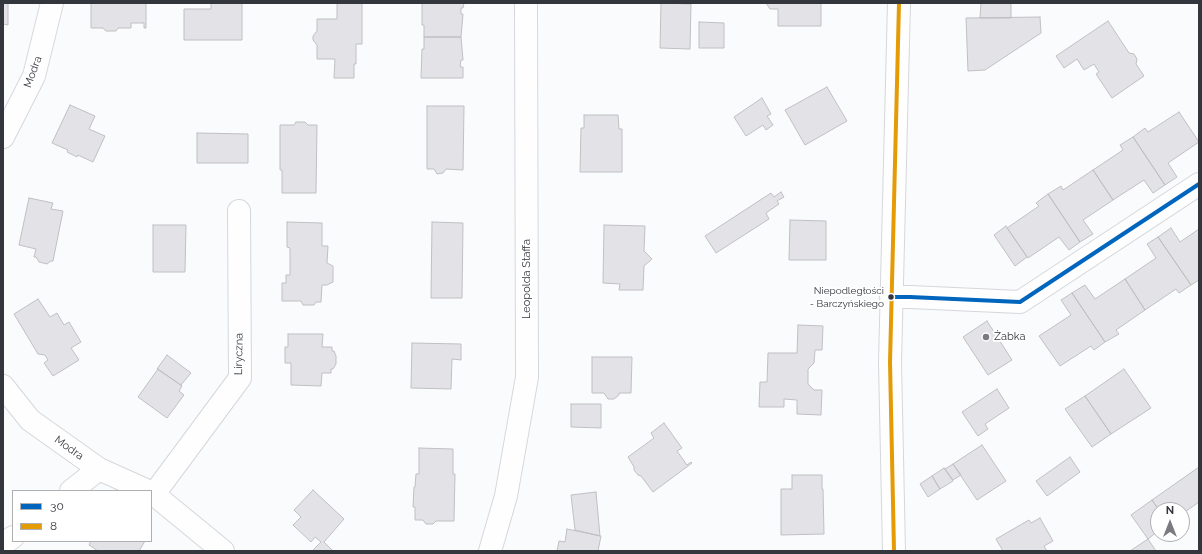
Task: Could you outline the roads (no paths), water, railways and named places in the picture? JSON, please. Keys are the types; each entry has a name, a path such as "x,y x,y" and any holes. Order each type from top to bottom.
{"street":[{"name":"Modra","path":"3,137 34,76 52,3"},
{"name":"Leopolda Staffa","path":"490,551 506,496 527,377 526,3"},
{"path":"894,551 890,362 899,3"},
{"path":"891,298 910,297 1020,302 1199,184"},
{"name":"Liryczna","path":"152,491 240,378 239,211"},
{"name":"Modra","path":"3,386 30,420 99,469 146,490"},
{"path":"72,490 99,469"},
{"name":"Modra","path":"152,493 223,551"},
{"path":"3,544 12,538"}],"place":[{"name":"Niepodległości - Barczyńskiego","path":"891,297"},
{"name":"Żabka","path":"986,337"}]}
